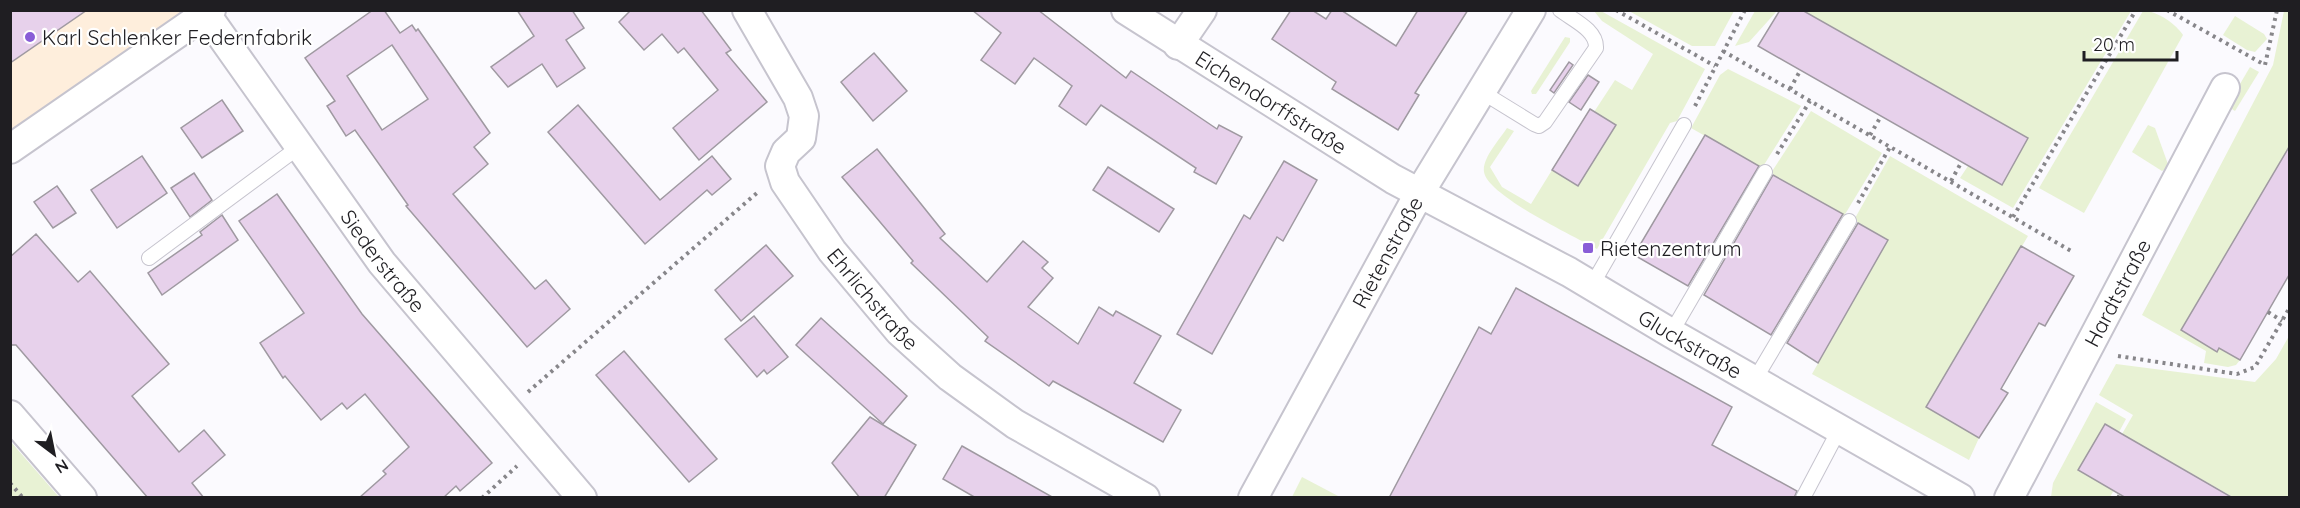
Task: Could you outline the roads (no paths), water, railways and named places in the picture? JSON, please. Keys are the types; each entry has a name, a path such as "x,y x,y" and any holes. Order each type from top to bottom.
{"street":[{"name":"Ehrlichstraße","path":"747,10 798,98 804,116 801,138 786,152 780,166 785,182 832,251 899,331 950,377 1015,424 1145,498"},
{"name":"Eichendorffstraße","path":"1126,10 1178,45 1384,173 1420,192"},
{"path":"1178,45 1202,10"},
{"name":"Rietenstraße","path":"1253,498 1420,192 1531,10"},
{"path":"10,149 206,12"},
{"name":"Siederstraße","path":"206,12 382,263 582,498"},
{"name":"Hardtstraße","path":"2008,498 2225,88"},
{"name":"Gluckstraße","path":"1420,192 1592,285 1671,333 1960,498"},
{"path":"10,415 82,498"}],"lane":[{"path":"1482,92 1534,124 1539,126 1545,122 1596,48 1592,33 1560,10"},
{"path":"1592,285 1684,125"},
{"path":"149,258 299,147"},
{"path":"1671,333 1769,167"},
{"path":"1754,381 1851,216"},
{"path":"1803,498 1840,428"}],"place":[{"name":"Karl Schlenker Federnfabrik","path":"30,37"},
{"name":"Rietenzentrum","path":"1588,248"}]}
